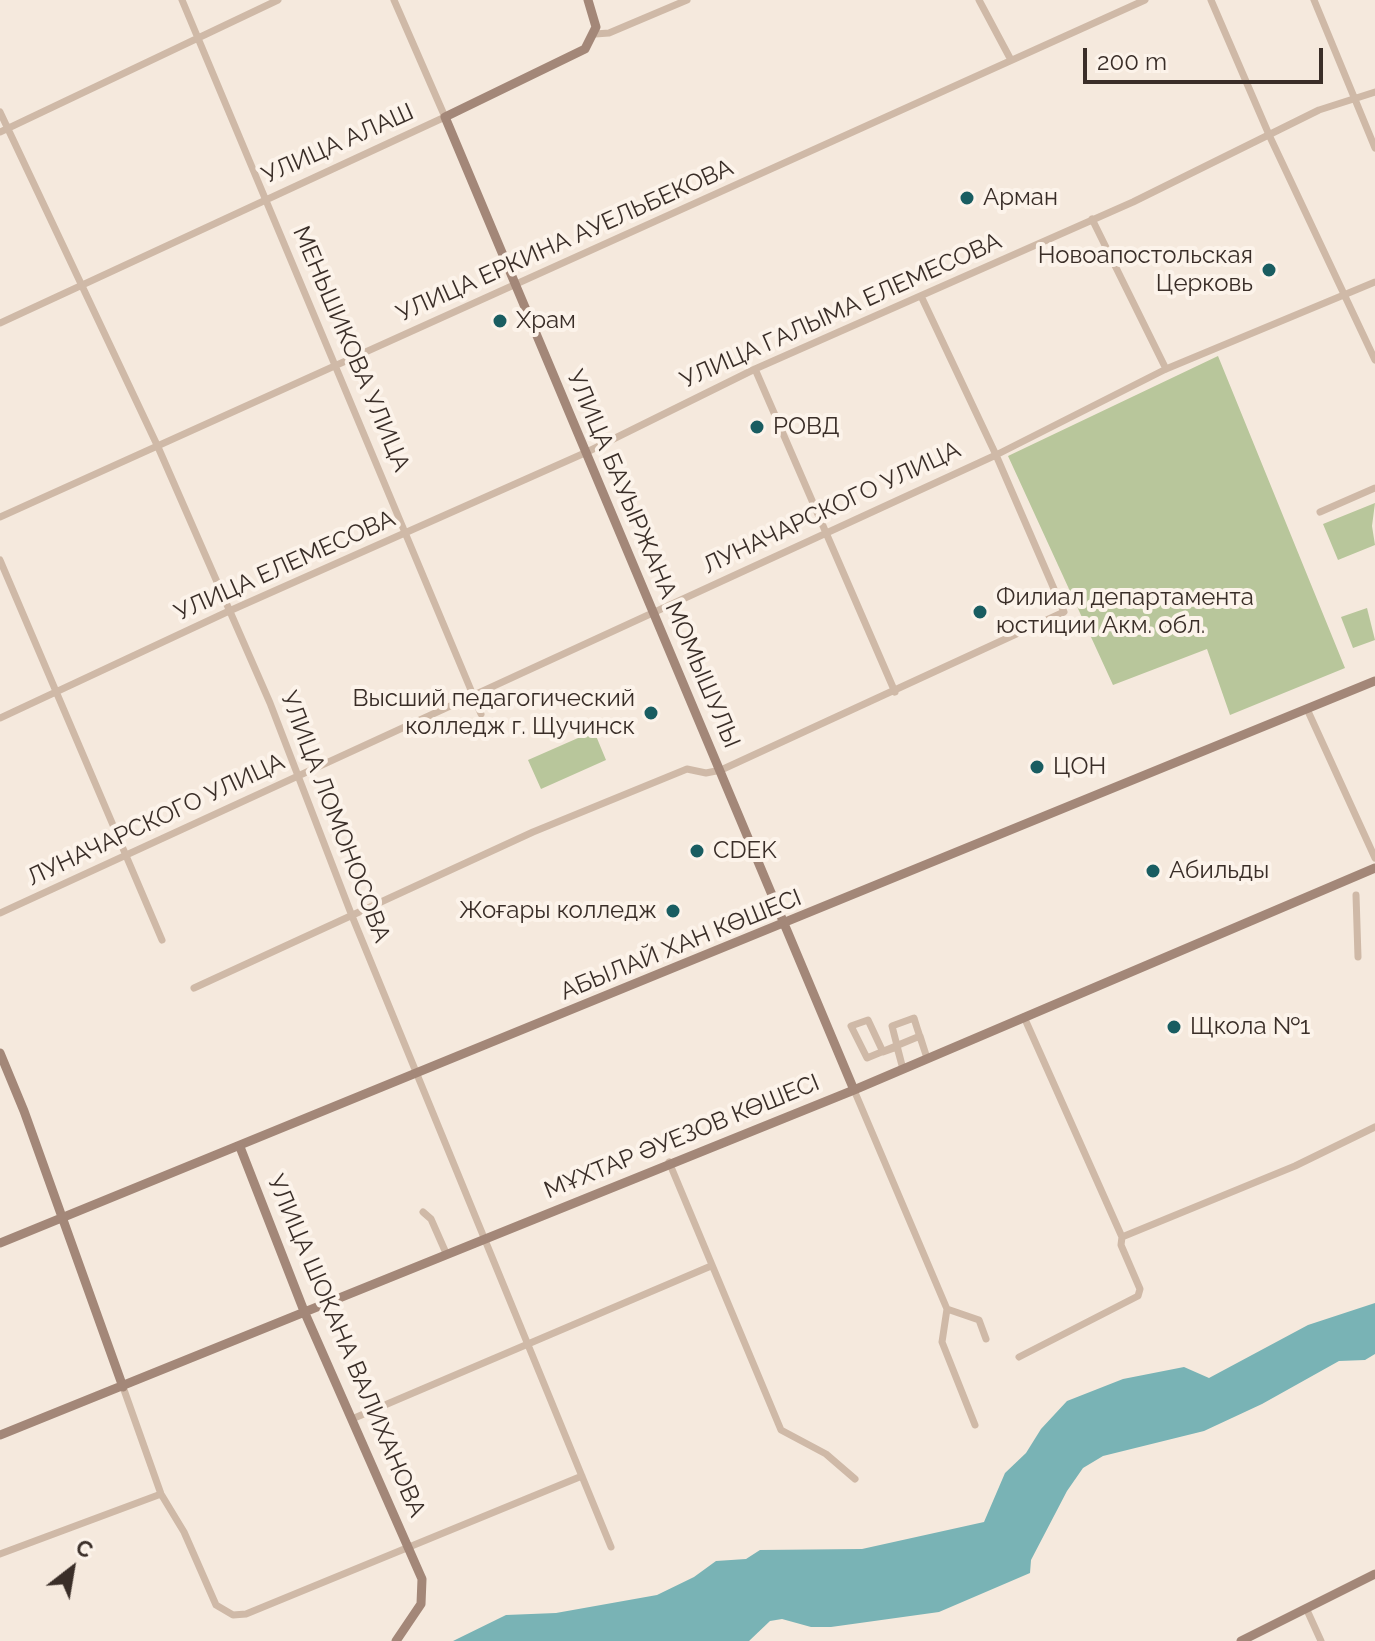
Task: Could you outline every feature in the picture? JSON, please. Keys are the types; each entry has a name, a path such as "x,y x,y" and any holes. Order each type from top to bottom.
{"street":[{"name":"МЕНЬШИКОВА УЛИЦА","path":"182,0 481,714"},
{"path":"4,130 278,0"},
{"name":"УЛИЦА БАУЫРЖАНА МОМЫШУЛЫ","path":"394,0 655,612 854,1090"},
{"path":"588,0 594,16 595,34"},
{"name":"УЛИЦА АЛАШ","path":"0,323 577,54 595,34 609,33 687,0"},
{"path":"979,0 1011,60"},
{"name":"УЛИЦА ЕРКИНА АУЕЛЬБЕКОВА","path":"0,517 516,283 764,175 1145,0"},
{"path":"1211,0 1270,137 1347,293 1375,360"},
{"path":"1314,0 1375,148"},
{"name":"УЛИЦА ГАЛЫМА ЕЛЕМЕСОВА","path":"587,452 755,369 1092,219 1270,137 1319,110 1375,92"},
{"name":"УЛИЦА ЛОМОНОСОВА","path":"0,112 4,130 82,284 158,447 227,612 270,703 352,916 611,1547"},
{"path":"1092,219 1166,369"},
{"name":"ЛУНАЧАРСКОГО УЛИЦА","path":"0,913 996,455 1166,369 1375,282"},
{"path":"194,988 533,832 687,769 706,773 721,770 1064,612 996,455 921,296"},
{"path":"755,369 895,692"},
{"name":"УЛИЦА ЕЛЕМЕСОВА","path":"0,718 227,612 587,452"},
{"path":"1320,512 1375,488"},
{"path":"0,560 162,940"},
{"name":"АБЫЛАЙ ХАН КӨШЕСІ","path":"0,1243 1375,681"},
{"path":"1307,709 1375,858"},
{"name":"МҰХТАР ӘУЕЗОВ КӨШЕСІ","path":"0,1435 483,1237 854,1090 1375,868"},
{"path":"1356,895 1358,957"},
{"path":"1019,1357 1138,1296 1140,1289 1121,1245 1122,1237 1024,1017"},
{"path":"903,1069 892,1026 914,1018 927,1058"},
{"path":"883,1052 868,1020 851,1026 863,1057 883,1052 897,1047 920,1036"},
{"path":"0,1053 24,1111 161,1494 184,1532 222,1612 246,1614 582,1476"},
{"path":"854,1090 947,1309 942,1342 975,1425"},
{"path":"1122,1237 1295,1166 1375,1127"},
{"name":"УЛИЦА ШОКАНА ВАЛИХАНОВА","path":"240,1147 304,1311 422,1579 421,1604 396,1641"},
{"path":"669,1162 781,1430 826,1454 855,1479"},
{"path":"423,1212 431,1219 446,1253"},
{"path":"352,1419 530,1346 711,1266"},
{"path":"947,1309 979,1320 986,1339"},
{"path":"0,1554 161,1494"},
{"path":"1241,1641 1375,1574"},
{"path":"1306,1608 1321,1641"}],"green space":[{"path":"1218,356 1345,668 1230,715 1207,649 1113,685 1008,456"},
{"path":"1375,503 1372,526 1375,545 1338,560 1323,524"},
{"path":"1367,608 1375,640 1353,648 1341,617"},
{"path":"594,731 606,760 541,789 528,760"}],"water":[{"path":"1375,1303 1375,1354 1365,1360 1339,1361 1262,1404 1204,1431 1103,1456 1083,1468 1067,1491 1031,1560 1030,1573 939,1612 831,1627 811,1627 782,1619 770,1621 749,1641 453,1641 506,1615 556,1613 657,1595 694,1577 716,1561 746,1559 760,1550 862,1549 984,1522 1005,1473 1026,1453 1041,1429 1067,1401 1123,1379 1184,1367 1209,1378 1308,1325"}],"place":[{"name":"Арман","path":"967,198"},
{"name":"Новоапостольская Церковь","path":"1269,270"},
{"name":"Храм","path":"500,321"},
{"name":"РОВД","path":"757,427"},
{"name":"Филиал департамента юстиции Акм. обл.","path":"980,612"},
{"name":"Высший педагогический колледж г. Щучинск","path":"651,713"},
{"name":"ЦОН","path":"1037,767"},
{"name":"CDEK","path":"697,851"},
{"name":"Абильды","path":"1153,871"},
{"name":"Жоғары колледж","path":"673,911"},
{"name":"Щкола №1","path":"1174,1027"}]}
